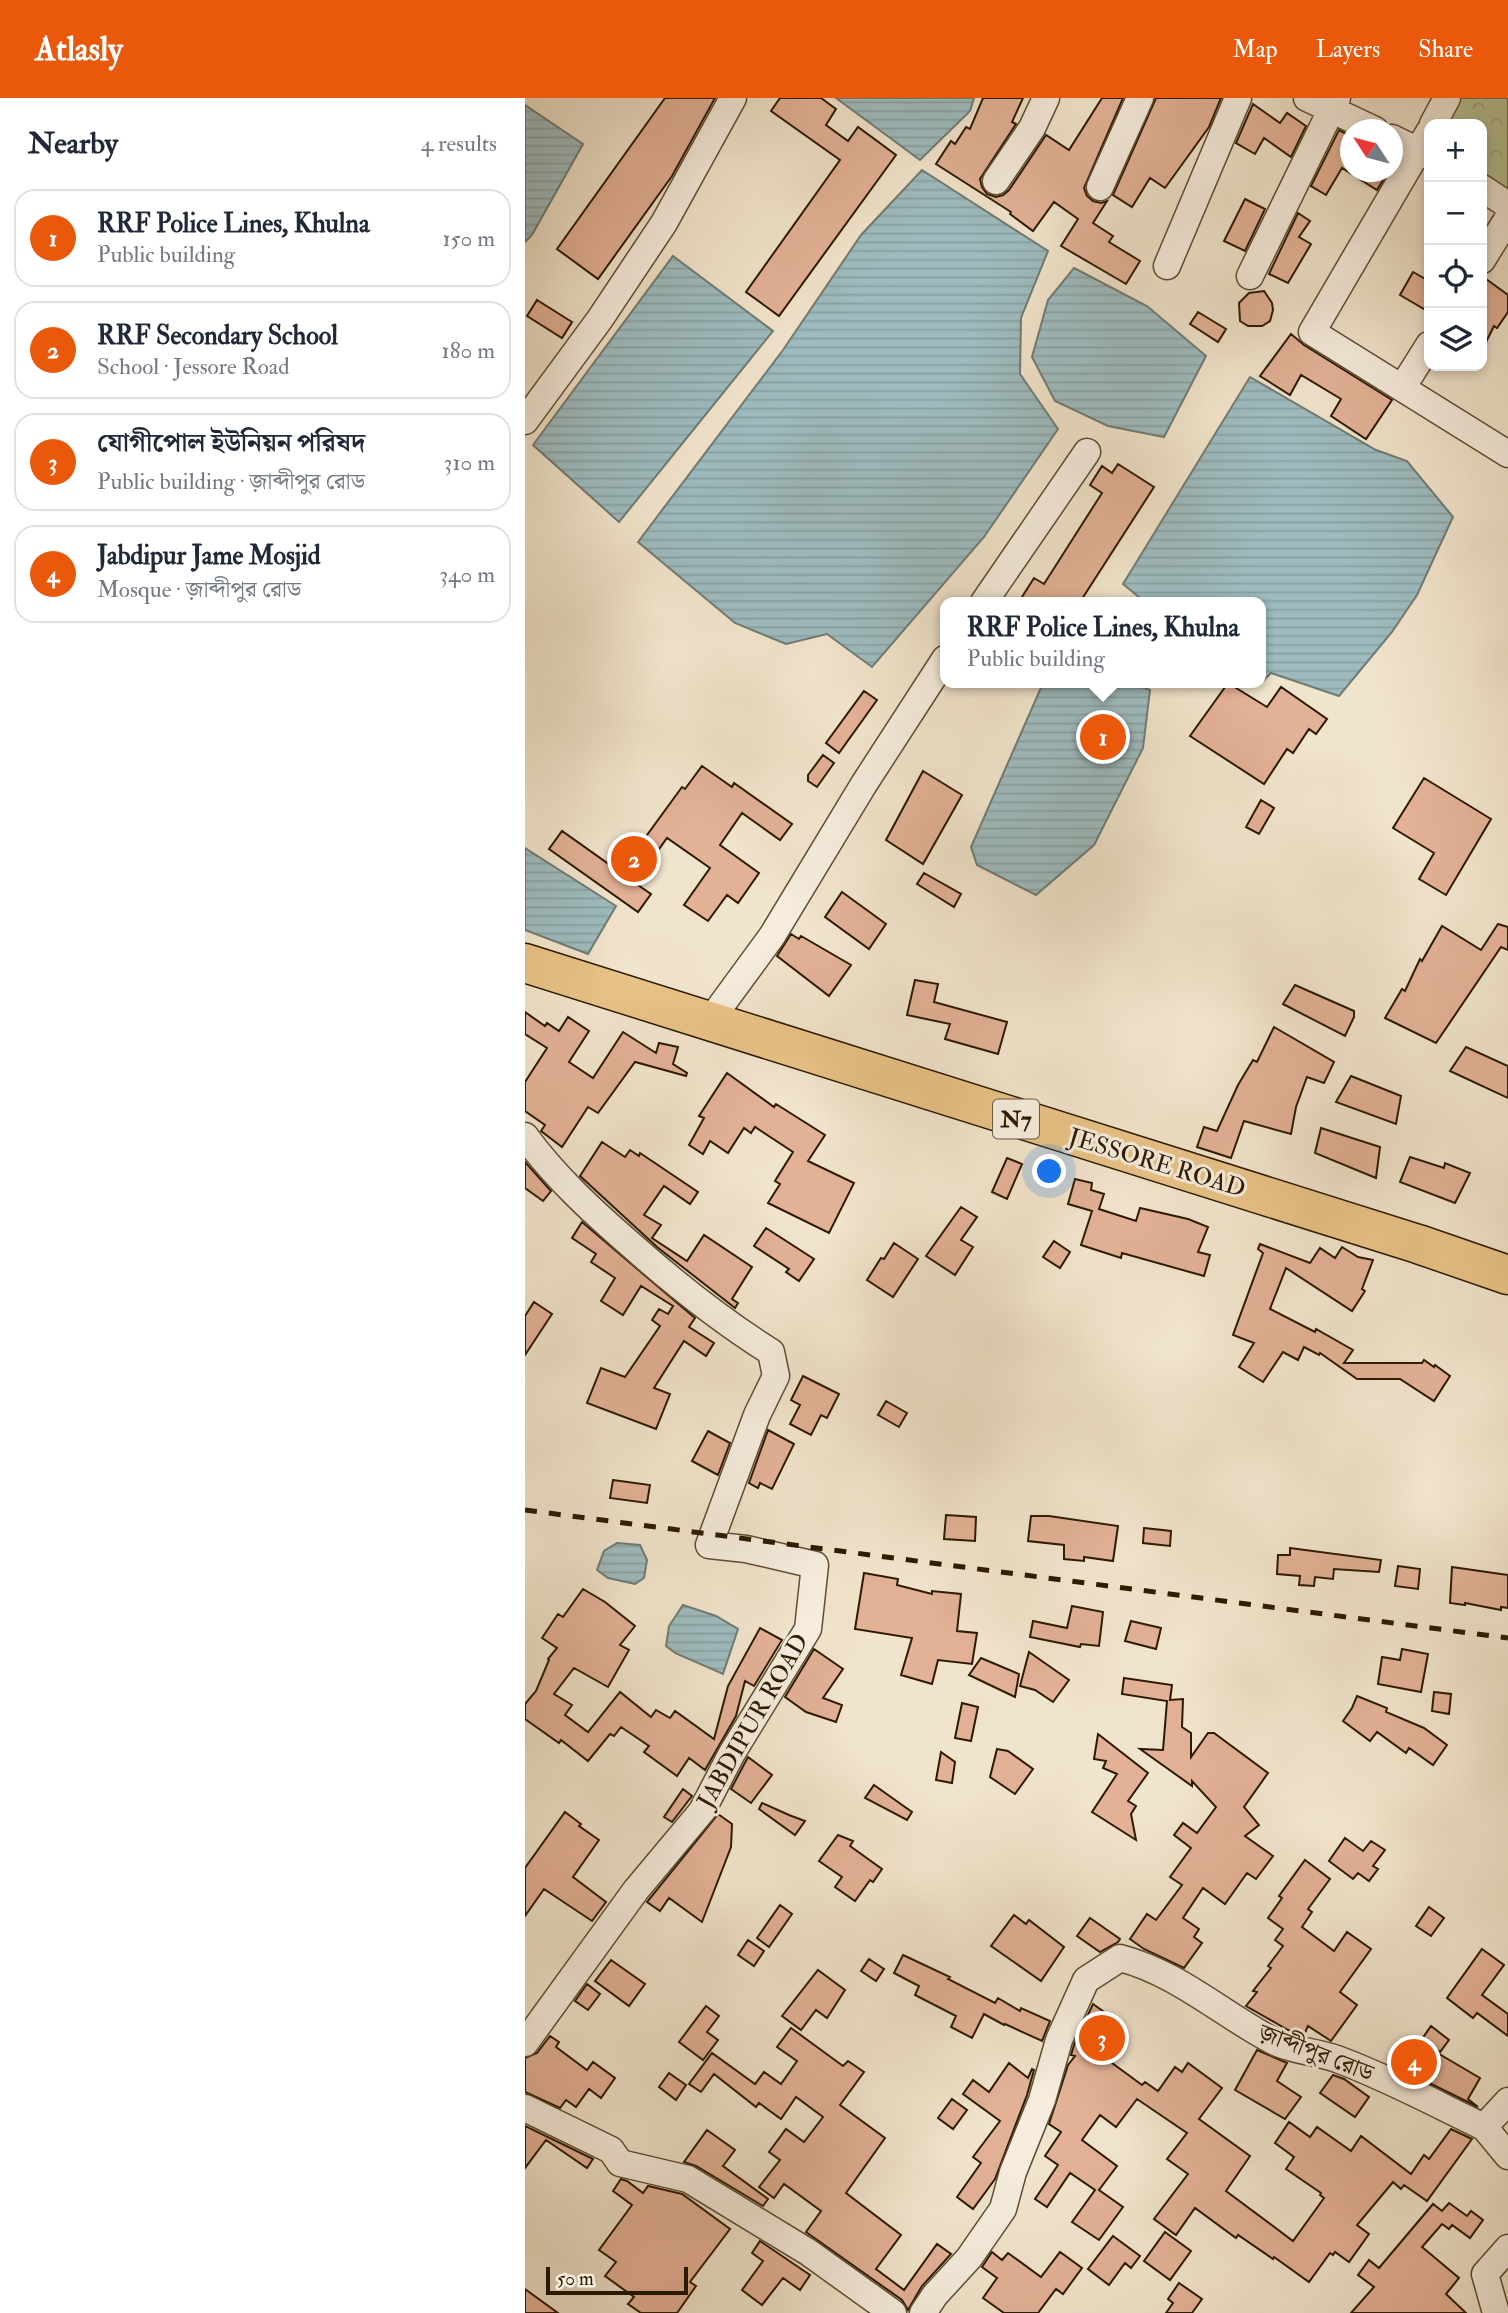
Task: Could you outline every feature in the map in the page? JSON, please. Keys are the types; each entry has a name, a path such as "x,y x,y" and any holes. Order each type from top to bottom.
{"highway":[{"name":"JESSORE ROAD","path":"525,963 1418,1244 1508,1275"}],"street":[{"path":"525,421 600,319 664,223 733,98"},
{"path":"996,181 1032,128 1046,98"},
{"path":"1100,187 1140,98"},
{"path":"1167,266 1238,98"},
{"path":"1307,98 1334,104 1358,119"},
{"path":"1436,119 1447,98"},
{"path":"1250,276 1334,104"},
{"path":"1403,141 1424,146"},
{"path":"1424,149 1312,332 1402,388 1505,446"},
{"path":"1487,191 1508,205"},
{"path":"1487,252 1508,218"},
{"path":"1402,388 1424,353"},
{"path":"987,597 1087,452"},
{"path":"709,1022 772,936 864,784 940,668"},
{"name":"JABDIPUR ROAD","path":"525,1136 594,1213 685,1292 771,1352 776,1377 757,1415 709,1545 746,1549 815,1565 808,1629 732,1753 702,1811 636,1890 525,2043"},
{"name":"জ়াব্দীপুর রোড","path":"923,2313 935,2295 969,2258 1003,2209 1013,2172 1042,2100 1059,2040 1086,1980 1120,1958 1181,1982 1217,2009 1278,2043 1337,2059 1484,2127"},
{"path":"1508,2101 1484,2127 1508,2156"},
{"path":"525,2108 611,2150 620,2163 688,2179 808,2252 893,2313"},
{"path":"1496,2313 1485,2274 1508,2248"}],"green space":[{"path":"1447,98 1508,98 1508,205 1487,191 1487,119 1436,119"}],"water":[{"path":"836,98 974,98 970,111 920,160"},
{"path":"525,105 583,144 532,235 525,242"},
{"path":"922,170 1048,251 1021,318 1020,374 1058,429 984,537 872,667 827,634 786,644 735,623 638,542 783,350 861,235"},
{"path":"673,256 773,331 619,522 533,445"},
{"path":"1074,268 1147,306 1206,356 1164,437 1108,426 1055,401 1032,357 1048,300"},
{"path":"1250,377 1376,450 1407,461 1453,517 1417,595 1392,632 1339,696 1271,673 1266,678 1266,597 1139,597 1123,584"},
{"path":"1041,688 1150,690 1143,748 1094,845 1036,895 977,865 971,847"},
{"path":"525,848 616,906 588,954 525,930"},
{"path":"617,1543 640,1545 647,1560 644,1578 635,1584 608,1578 597,1570 604,1551"},
{"path":"683,1605 716,1616 738,1629 723,1674 675,1653 666,1646 669,1626"}],"building":[{"path":"665,98 715,98 672,176 598,279 557,249"},
{"path":"780,98 821,98 836,109 826,125 848,141 858,127 896,155 779,316 746,292 840,160 771,111"},
{"path":"983,98 1023,98 1012,122 1016,124 980,179 987,194 996,197 1009,190 1046,135 1069,150 1102,98 1123,98 1084,188 1093,201 1107,201 1093,223 1113,236 1109,242 1140,261 1126,284 1061,246 1078,219 1054,202 1033,231 1010,214 1011,212 936,164 951,141 955,144 966,127 970,129"},
{"path":"1156,98 1221,98 1209,127 1165,188 1150,178 1132,207 1113,195"},
{"path":"1253,104 1280,123 1287,113 1306,126 1291,157 1264,138 1255,154 1236,143"},
{"path":"1339,130 1340,171 1326,195 1311,186"},
{"path":"1364,182 1382,182 1377,190"},
{"path":"1245,199 1265,209 1245,251 1224,241"},
{"path":"1298,213 1310,221 1299,237 1311,244 1288,283 1269,274"},
{"path":"1413,272 1424,278 1424,309 1400,295"},
{"path":"1487,280 1508,295 1508,312 1497,328 1494,326 1487,340"},
{"path":"1264,291 1272,303 1270,321 1262,326 1248,326 1240,321 1239,303 1249,293"},
{"path":"537,300 572,322 562,338 527,316"},
{"path":"1198,312 1226,329 1218,342 1190,324"},
{"path":"1291,334 1392,400 1366,439 1331,416 1341,399 1301,375 1290,395 1260,376"},
{"path":"1118,464 1154,487 1083,597 1022,597 1034,578 1044,584 1102,493 1090,485 1102,466 1112,473"},
{"path":"1281,687 1327,719 1316,734 1309,729 1293,753 1287,749 1264,784 1190,736 1224,688 1236,688 1267,707"},
{"path":"864,691 877,700 839,753 826,743"},
{"path":"823,755 834,763 817,787 808,781 808,775"},
{"path":"702,766 732,787 734,783 792,824 780,840 742,813 720,845 759,873 738,903 727,895 708,921 684,905 710,868 667,838 635,883 651,894 638,912 549,849 562,831 620,872 682,787 685,789"},
{"path":"923,771 962,795 923,864 886,840"},
{"path":"1424,778 1491,819 1446,895 1419,879 1434,853 1393,828"},
{"path":"1261,800 1274,808 1259,834 1246,827"},
{"path":"924,873 961,894 954,907 917,884"},
{"path":"842,892 886,924 869,949 825,917"},
{"path":"1498,924 1508,927 1508,950 1501,947 1436,1043 1385,1018 1402,989 1405,991 1420,959 1422,961 1442,926 1481,950"},
{"path":"791,934 799,939 801,936 851,965 829,996 777,956"},
{"path":"915,980 938,984 934,1002 1007,1022 998,1054 945,1039 950,1024 907,1015"},
{"path":"1295,985 1354,1011 1345,1036 1283,1004"},
{"path":"525,1012 545,1026 547,1023 559,1031 568,1017 589,1031 569,1062 593,1078 623,1032 656,1053 659,1043 678,1047 673,1064 687,1073 686,1076 635,1062 598,1113 588,1107 562,1147 541,1131 545,1125 525,1111 525,1082 547,1048 525,1034"},
{"path":"1274,1027 1334,1062 1324,1083 1307,1077 1296,1107 1291,1134 1244,1121 1231,1158 1197,1147 1204,1127 1217,1131 1238,1085 1253,1060 1257,1062"},
{"path":"1466,1047 1508,1066 1508,1098 1450,1071"},
{"path":"727,1073 774,1107 776,1104 825,1135 808,1161 854,1183 829,1233 768,1203 780,1184 775,1181 793,1152 755,1127 751,1133 744,1128 728,1153 710,1141 703,1154 689,1145 704,1118 699,1116"},
{"path":"1351,1076 1401,1096 1396,1124 1336,1102"},
{"path":"1321,1128 1380,1147 1376,1178 1315,1153"},
{"path":"602,1142 625,1157 630,1150 639,1156 640,1153 698,1192 690,1204 664,1186 644,1215 661,1225 652,1238 687,1261 704,1235 752,1267 732,1299 738,1303 735,1308 657,1247 580,1176"},
{"path":"1410,1157 1444,1168 1445,1163 1470,1173 1455,1203 1400,1182"},
{"path":"1007,1158 1022,1164 1007,1199 992,1192"},
{"path":"525,1162 551,1191 543,1201 525,1188"},
{"path":"1075,1179 1092,1183 1091,1190 1104,1194 1099,1209 1136,1221 1140,1208 1188,1219 1208,1227 1198,1252 1210,1255 1204,1276 1122,1253 1121,1258 1081,1245 1092,1211 1068,1204"},
{"path":"961,1207 977,1217 961,1240 973,1247 955,1275 926,1256"},
{"path":"582,1222 695,1318 689,1327 714,1343 706,1356 684,1341 654,1388 670,1394 656,1429 587,1403 601,1368 625,1377 660,1326 652,1320 659,1309 668,1314 673,1306 641,1286 623,1315 601,1301 615,1278 591,1262 596,1254 572,1238"},
{"path":"766,1228 814,1259 799,1281 786,1272 789,1269 754,1246"},
{"path":"1054,1241 1070,1252 1060,1268 1043,1257"},
{"path":"894,1243 918,1259 893,1297 867,1280"},
{"path":"1260,1244 1310,1263 1320,1248 1335,1258 1342,1247 1358,1257 1373,1260 1362,1289 1365,1291 1352,1311 1286,1268 1270,1309 1315,1332 1316,1329 1353,1350 1344,1363 1422,1363 1424,1360 1434,1367 1435,1365 1450,1376 1434,1401 1400,1379 1357,1379 1320,1353 1319,1355 1304,1347 1298,1360 1283,1352 1263,1382 1239,1367 1254,1343 1233,1335 1263,1253 1258,1249"},
{"path":"534,1302 552,1314 525,1355 525,1316"},
{"path":"803,1376 839,1394 827,1418 821,1415 811,1435 790,1424 800,1405 791,1400"},
{"path":"886,1401 907,1413 899,1427 878,1415"},
{"path":"768,1430 794,1444 772,1489 760,1483 758,1488 749,1483"},
{"path":"708,1431 730,1443 718,1475 692,1461"},
{"path":"613,1480 650,1485 647,1503 610,1498"},
{"path":"946,1515 976,1517 975,1541 944,1539"},
{"path":"1031,1516 1118,1526 1113,1561 1084,1557 1084,1561 1064,1559 1064,1545 1028,1541"},
{"path":"1144,1528 1171,1531 1170,1546 1143,1543"},
{"path":"1290,1548 1381,1560 1379,1572 1334,1569 1333,1579 1315,1577 1314,1586 1299,1585 1300,1576 1277,1574 1278,1555 1290,1555"},
{"path":"1398,1566 1420,1569 1418,1589 1395,1586"},
{"path":"1452,1567 1508,1575 1508,1608 1501,1607 1501,1610 1450,1603"},
{"path":"864,1573 898,1579 897,1585 932,1594 932,1591 961,1594 957,1631 977,1633 972,1664 938,1660 932,1684 901,1675 912,1638 855,1629"},
{"path":"583,1589 605,1602 635,1626 620,1645 629,1650 608,1687 574,1668 554,1694 572,1705 565,1715 588,1732 620,1692 651,1717 656,1710 670,1718 675,1711 714,1739 728,1686 760,1628 782,1640 754,1686 745,1681 736,1716 705,1770 689,1758 677,1776 644,1752 649,1746 621,1727 614,1736 610,1734 588,1761 561,1740 559,1743 525,1719 525,1704 536,1691 548,1659 557,1648 542,1638 558,1614 563,1617"},
{"path":"1072,1606 1103,1612 1099,1646 1081,1644 1080,1647 1030,1637 1033,1621 1067,1628"},
{"path":"1131,1621 1161,1628 1156,1649 1125,1641"},
{"path":"814,1649 843,1669 823,1698 842,1705 836,1722 806,1712 785,1697"},
{"path":"1402,1649 1428,1654 1421,1692 1378,1684 1382,1657 1400,1660"},
{"path":"1029,1652 1069,1680 1053,1702 1035,1690 1020,1686"},
{"path":"981,1658 1019,1674 1015,1697 969,1675"},
{"path":"1124,1678 1172,1685 1170,1700 1183,1699 1182,1727 1191,1733 1191,1757 1208,1733 1214,1733 1268,1773 1244,1807 1259,1825 1245,1836 1273,1856 1256,1879 1247,1873 1225,1904 1203,1888 1183,1918 1199,1929 1194,1937 1202,1943 1184,1968 1144,1949 1130,1939 1147,1914 1156,1920 1182,1885 1170,1877 1191,1848 1174,1835 1183,1823 1197,1833 1216,1807 1192,1781 1192,1786 1140,1749 1163,1750 1167,1701 1122,1694"},
{"path":"1434,1692 1451,1694 1449,1714 1432,1711"},
{"path":"1357,1696 1387,1708 1386,1712 1424,1728 1447,1745 1433,1765 1409,1748 1406,1753 1377,1732 1370,1741 1343,1721"},
{"path":"962,1703 978,1707 971,1741 955,1738"},
{"path":"1098,1734 1148,1773 1128,1801 1136,1806 1131,1814 1136,1840 1092,1812 1117,1774 1103,1768 1106,1761 1094,1759"},
{"path":"997,1749 1008,1751 1033,1769 1015,1794 990,1777"},
{"path":"941,1752 955,1762 952,1783 936,1780"},
{"path":"748,1757 772,1775 751,1803 731,1789"},
{"path":"874,1785 912,1812 907,1820 865,1798"},
{"path":"683,1789 692,1796 672,1822 664,1817"},
{"path":"762,1803 805,1821 795,1835 759,1809"},
{"path":"565,1812 599,1840 573,1877 606,1902 592,1921 544,1889 525,1916 525,1868"},
{"path":"718,1814 732,1824 731,1847 702,1922 669,1898 660,1911 647,1902"},
{"path":"838,1835 853,1841 850,1846 882,1869 855,1901 835,1887 842,1877 819,1861"},
{"path":"1345,1838 1363,1851 1371,1841 1385,1850 1373,1866 1378,1869 1369,1881 1358,1873 1353,1879 1329,1861"},
{"path":"1305,1860 1330,1879 1308,1909 1312,1912 1302,1927 1334,1951 1347,1932 1371,1949 1340,1992 1357,2005 1331,2041 1308,2026 1304,2035 1288,2030 1246,2006 1257,1992 1253,1991 1271,1968 1268,1966 1283,1946 1275,1940 1283,1929 1268,1918 1282,1898 1279,1896"},
{"path":"780,1905 792,1914 769,1947 757,1938"},
{"path":"1429,1907 1444,1918 1431,1936 1416,1926"},
{"path":"1014,1915 1026,1924 1029,1920 1064,1947 1041,1981 991,1946"},
{"path":"1090,1918 1120,1939 1118,1942 1100,1952 1077,1936"},
{"path":"748,1940 764,1951 754,1966 738,1955"},
{"path":"1482,1949 1504,1965 1482,1995 1508,2014 1508,2036 1477,2013 1473,2018 1447,1998"},
{"path":"903,1955 950,1977 948,1979 995,2003 998,1998 1020,2011 1021,2008 1050,2021 1042,2041 984,2014 972,2038 951,2027 956,2016 915,1995 919,1986 894,1973"},
{"path":"869,1959 884,1969 876,1981 861,1971"},
{"path":"611,1960 645,1984 629,2006 595,1981"},
{"path":"818,1970 845,1990 827,2018 816,2010 801,2030 782,2016"},
{"path":"587,1984 600,1994 588,2010 575,2001"},
{"path":"1093,2004 1107,2014 1102,2021 1125,2037 1108,2060 1142,2085 1145,2082 1158,2091 1175,2067 1182,2072 1188,2063 1222,2088 1199,2119 1250,2156 1226,2191 1293,2241 1324,2198 1321,2193 1286,2169 1294,2157 1275,2143 1289,2122 1310,2137 1317,2127 1351,2151 1361,2136 1411,2174 1424,2155 1429,2159 1451,2129 1472,2139 1427,2201 1404,2185 1401,2189 1393,2182 1357,2225 1369,2234 1349,2262 1335,2252 1333,2255 1330,2253 1309,2282 1238,2235 1236,2238 1195,2208 1176,2235 1154,2219 1188,2174 1167,2159 1187,2133 1137,2099 1116,2127 1100,2115 1082,2140 1117,2166 1099,2190 1123,2207 1099,2240 1072,2222 1095,2190 1070,2173 1047,2207 1035,2199 1058,2165 1045,2156 1061,2132 1049,2124 1068,2065 1075,2056 1071,2055 1074,2045"},
{"path":"706,2006 719,2016 707,2032 718,2040 703,2060 679,2042"},
{"path":"1431,2026 1449,2040 1440,2052 1422,2039"},
{"path":"791,2028 843,2066 848,2061 864,2072 840,2105 885,2138 846,2193 901,2235 876,2269 904,2290 937,2244 951,2254 922,2286 908,2310 902,2300 806,2232 821,2211 784,2184 774,2198 759,2187 780,2160 769,2152 786,2129 804,2142 823,2117 796,2097 781,2119 759,2103 756,2107 714,2074 701,2092 689,2084 712,2053 755,2084 764,2072 781,2084 797,2061 777,2047"},
{"path":"550,2036 559,2042 556,2047 587,2070 593,2062 615,2078 601,2098 589,2089 576,2107 566,2100 560,2108 525,2092 525,2058 537,2053"},
{"path":"1429,2048 1480,2078 1468,2099 1478,2107 1413,2075"},
{"path":"1257,2050 1287,2063 1277,2081 1301,2097 1285,2119 1235,2090"},
{"path":"1009,2063 1028,2078 1032,2069 1034,2070 995,2179 973,2209 957,2197 981,2163 973,2157 1000,2121 963,2094 973,2080 989,2092"},
{"path":"669,2073 686,2085 676,2100 659,2087"},
{"path":"1333,2075 1344,2079 1369,2097 1355,2117 1320,2093"},
{"path":"952,2099 967,2110 953,2129 938,2118"},
{"path":"525,2126 593,2159 587,2168 546,2140 525,2168"},
{"path":"707,2130 735,2150 723,2166 768,2199 763,2206 696,2166 684,2162"},
{"path":"621,2179 643,2193 648,2186 682,2194 730,2229 690,2282 696,2286 677,2313 641,2313 628,2304 634,2297 605,2276 616,2262 599,2250 632,2205 613,2191"},
{"path":"1449,2203 1467,2216 1471,2211 1483,2220 1470,2238 1452,2225 1449,2229 1442,2224 1422,2247 1459,2278 1446,2294 1466,2313 1351,2313 1374,2287 1358,2275 1369,2260 1379,2268 1433,2204 1442,2211"},
{"path":"1165,2232 1191,2251 1170,2280 1144,2261"},
{"path":"1113,2236 1140,2256 1131,2268 1125,2263 1109,2285 1088,2269"},
{"path":"760,2241 810,2275 800,2290 783,2278 762,2305 742,2290 763,2261 752,2253"},
{"path":"992,2252 1002,2260 1008,2253 1041,2277 1060,2252 1082,2268 1063,2294 1056,2289 1038,2313 1004,2313 983,2298 997,2278 982,2267"},
{"path":"1179,2283 1202,2299 1192,2313 1166,2313 1173,2303 1168,2299"},
{"path":"525,2289 558,2313 525,2313"}],"railway":[{"path":"525,1510 1508,1638"}],"place":[{"name":"RRF Police Lines, Khulna","path":"1103,737"},
{"name":"RRF Secondary School","path":"634,859"},
{"name":"যোগীপোল ইউনিয়ন পরিষদ","path":"1102,2038"},
{"name":"Jabdipur Jame Mosjid","path":"1414,2062"}]}
